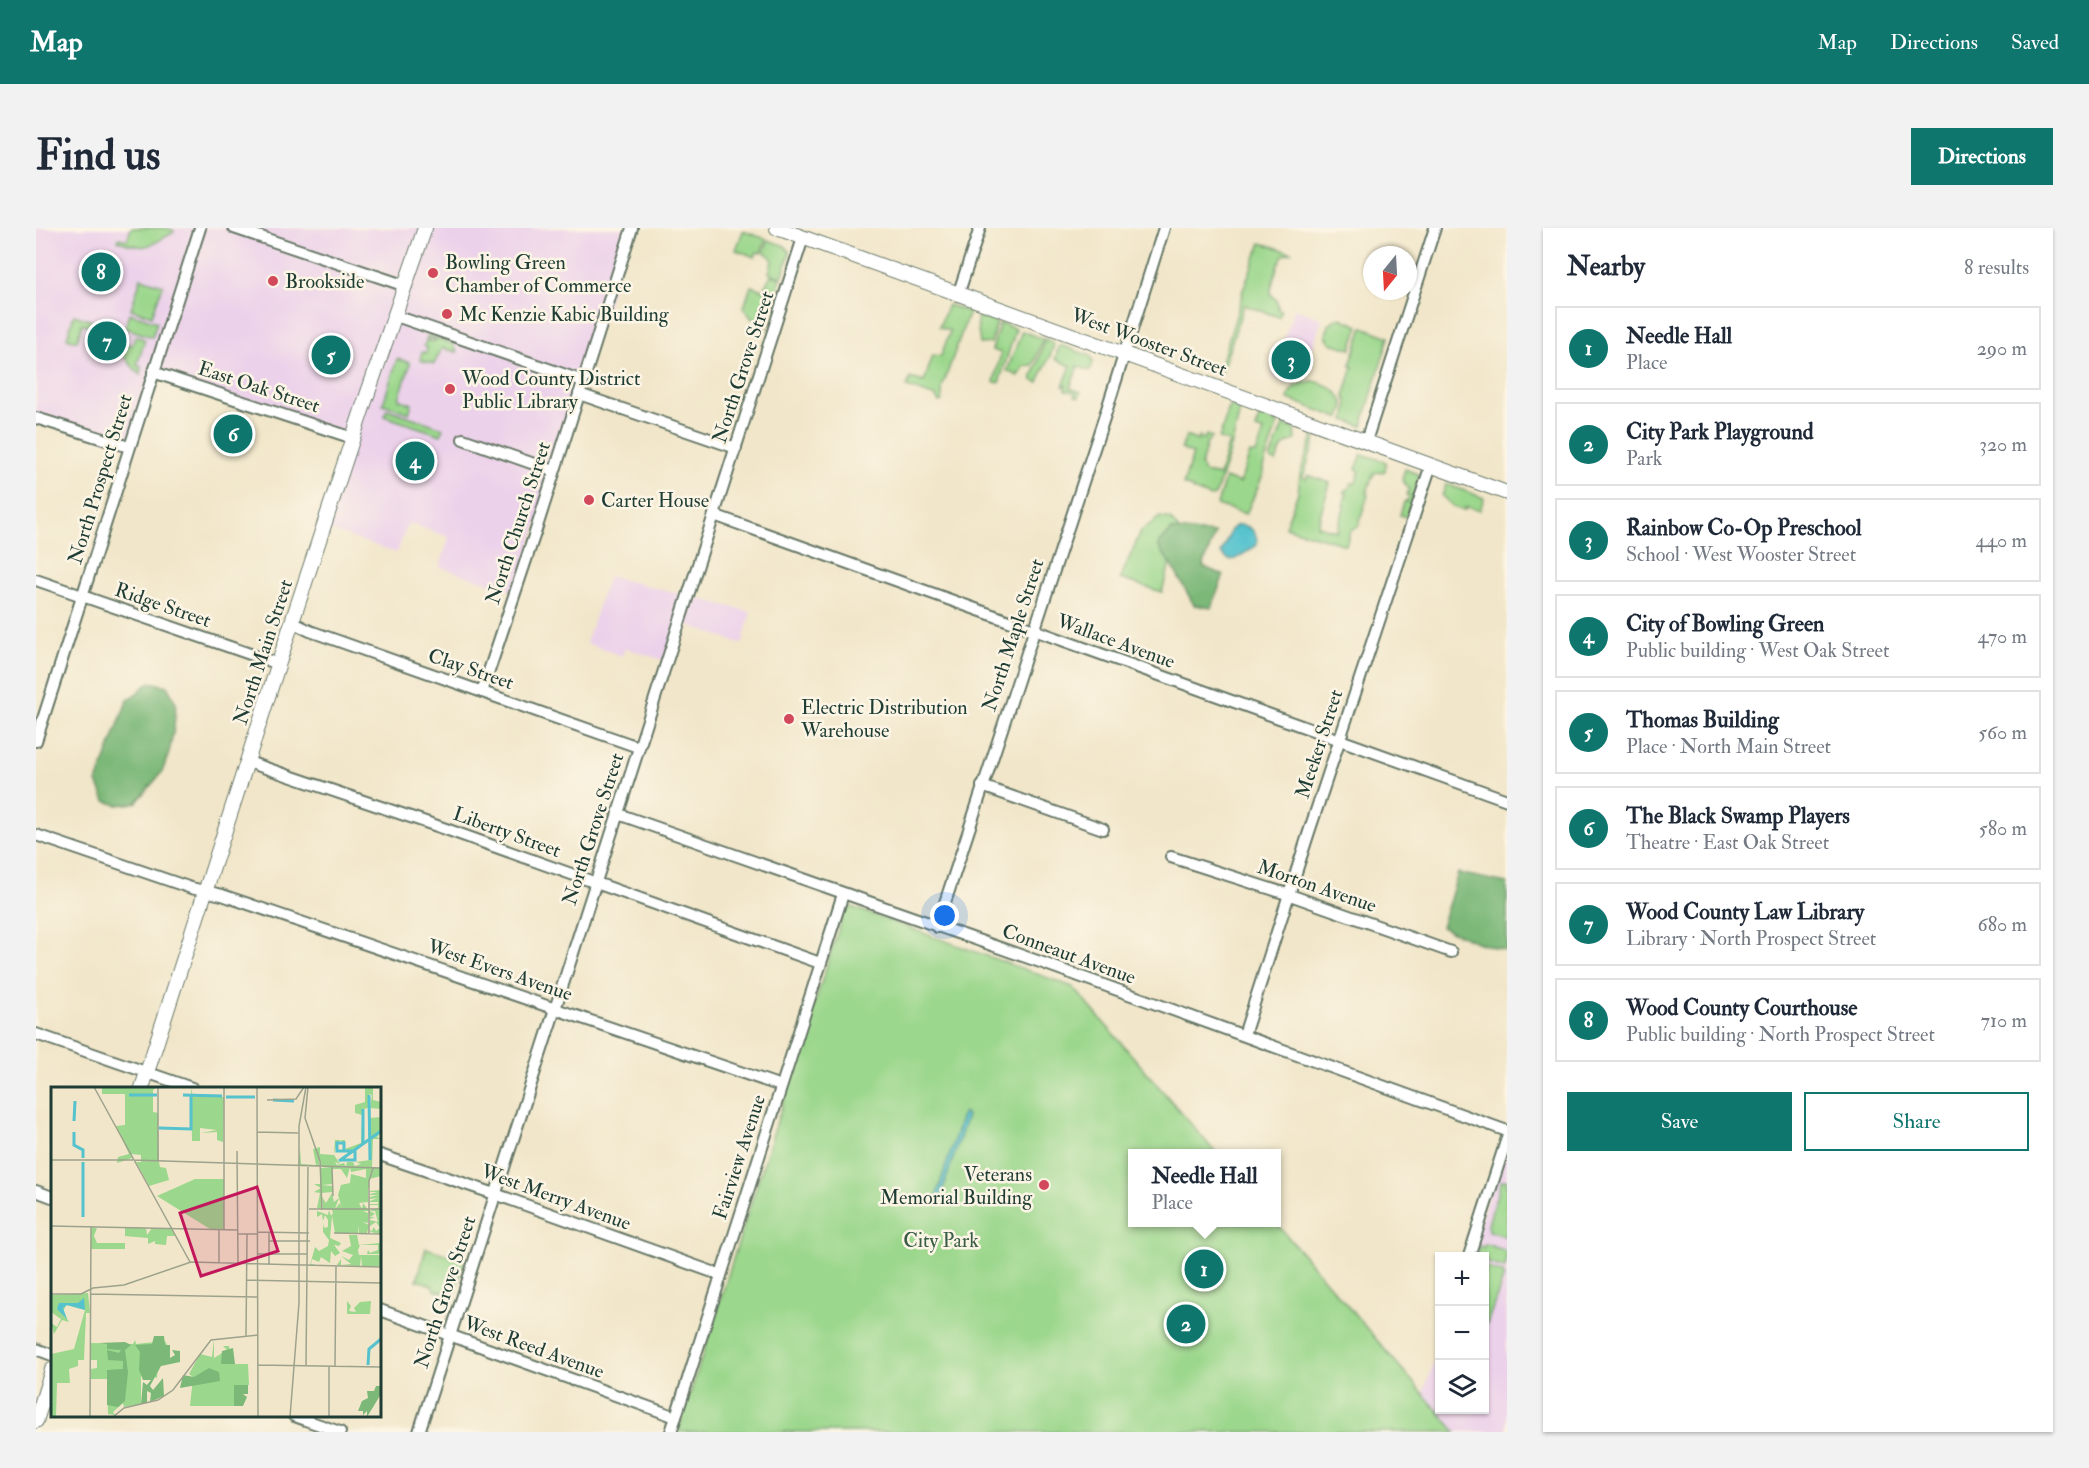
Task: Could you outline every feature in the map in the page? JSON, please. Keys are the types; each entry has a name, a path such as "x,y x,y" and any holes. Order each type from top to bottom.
{"main road":[{"name":"North Main Street","path":"143,1087 292,622 425,228"},
{"name":"West Wooster Street","path":"781,229 1507,493"},
{"path":"36,1421 51,1373"}],"street":[{"name":"North Prospect Street","path":"36,741 200,228"},
{"path":"234,228 406,286"},
{"name":"North Church Street","path":"482,692 632,228"},
{"path":"958,295 980,228"},
{"name":"North Maple Street","path":"937,927 1164,228"},
{"path":"1366,441 1435,228"},
{"name":"North Grove Street","path":"419,1432 803,238"},
{"path":"396,316 583,381"},
{"name":"East Oak Street","path":"153,372 353,438"},
{"path":"579,394 736,448"},
{"path":"36,418 129,447"},
{"path":"463,439 554,471"},
{"name":"Meeker Street","path":"1244,1035 1431,465"},
{"name":"Wallace Avenue","path":"714,515 1507,800"},
{"name":"Ridge Street","path":"36,580 279,664"},
{"name":"Clay Street","path":"292,622 310,631 639,747"},
{"name":"Liberty Street","path":"248,762 429,823 820,963"},
{"path":"982,786 1103,829"},
{"name":"Conneaut Avenue","path":"618,814 1244,1035 1507,1131"},
{"name":"West Evers Avenue","path":"36,835 191,888 220,894 781,1086"},
{"name":"Morton Avenue","path":"1171,857 1290,895 1451,952"},
{"name":"Fairview Avenue","path":"671,1432 843,894"},
{"path":"36,1034 187,1087"},
{"path":"1471,1252 1507,1138"},
{"name":"West Merry Avenue","path":"381,1155 721,1275"},
{"path":"36,1191 51,1197"},
{"name":"West Reed Avenue","path":"381,1310 676,1416"},
{"path":"36,1349 51,1354"},
{"path":"297,1417 340,1432"}],"shaded area":[{"path":"36,228 632,228 515,592 440,567 449,537 408,523 397,553 323,528 353,438 153,372 129,447 36,418"},
{"path":"1294,308 1322,319 1314,344 1297,376 1290,383 1272,377"},
{"path":"608,576 751,612 742,644 678,621 666,661 625,648 622,656 586,643"},
{"path":"1507,1138 1507,1432 1456,1432 1441,1414 1489,1414 1489,1252 1470,1252"},
{"path":"1435,1360 1435,1407 1423,1393"}],"green space":[{"path":"131,228 165,228 174,232 142,247 118,241 119,238 127,240"},
{"path":"743,231 766,239 761,253 757,252 755,257 736,250"},
{"path":"768,240 785,246 790,253 782,277 769,273 772,258 764,252"},
{"path":"1261,243 1291,252 1283,255 1270,293 1277,301 1278,309 1281,310 1279,317 1244,305 1221,374 1218,373 1242,292"},
{"path":"771,275 781,278 766,327 762,321 751,318 744,307 751,286 763,290"},
{"path":"141,278 163,285 152,316 131,309"},
{"path":"948,305 969,312 942,388 942,401 939,402 936,397 907,387 910,378 924,382 933,355 941,356 950,331 939,327"},
{"path":"129,313 157,322 152,337 125,328"},
{"path":"74,315 110,327 102,330 82,324 77,341 67,338"},
{"path":"978,316 997,322 991,343 980,344"},
{"path":"1341,318 1359,326 1351,349 1331,343 1326,336 1330,324"},
{"path":"1000,323 1016,329 999,383 994,382 1001,353 992,350"},
{"path":"1363,327 1389,337 1362,426 1345,420 1347,405 1344,396 1353,367 1350,365"},
{"path":"1022,331 1043,339 1033,365 1024,366 1018,376 1007,371"},
{"path":"428,335 453,344 457,352 442,348 434,364 420,360 422,352 426,353 427,348 424,346 426,341 436,341 433,338 426,339"},
{"path":"136,336 145,340 137,365 141,367 140,375 123,356 127,344 132,345"},
{"path":"1045,339 1054,343 1038,382 1032,380"},
{"path":"1060,345 1091,356 1093,362 1090,371 1078,366 1070,388 1081,392 1079,397 1075,396 1076,393 1065,390 1066,385 1063,386 1071,366 1055,359"},
{"path":"397,359 409,362 410,365 399,399 412,404 409,413 383,404"},
{"path":"1313,381 1326,385 1338,394 1343,405 1339,418 1288,399 1294,388"},
{"path":"1232,406 1240,409 1235,431 1215,495 1211,497 1183,485 1193,454 1181,449 1186,436 1198,441 1199,437 1204,439 1206,435 1212,437 1207,442 1201,466 1204,472 1219,476 1229,442 1219,439 1229,408"},
{"path":"387,409 443,428 441,435 384,416"},
{"path":"1259,416 1278,423 1263,467 1263,475 1246,514 1217,505 1225,478 1240,483 1250,453 1256,454 1264,432 1256,429"},
{"path":"1283,425 1295,429 1296,440 1283,447 1276,462 1270,459"},
{"path":"1313,436 1316,437 1303,477 1306,479 1308,475 1330,483 1317,526 1337,531 1345,505 1343,505 1347,493 1344,492 1349,489 1351,483 1355,484 1360,471 1356,469 1362,454 1386,462 1385,471 1374,473 1358,527 1350,531 1346,545 1285,527 1298,493 1300,474"},
{"path":"1405,469 1418,474 1419,478 1406,517 1400,515 1404,502 1407,502 1409,496 1407,495 1409,489 1402,480"},
{"path":"1446,484 1484,498 1480,510 1454,507 1442,496"},
{"path":"1160,517 1170,519 1180,531 1172,530 1158,545 1170,563 1162,592 1120,579 1141,531"},
{"path":"1172,530 1215,533 1203,567 1224,575 1211,608 1194,605 1158,545"},
{"path":"150,682 167,686 176,703 169,753 162,772 136,803 117,805 105,801 97,782 127,701"},
{"path":"1458,873 1507,883 1507,951 1479,943 1441,927"},
{"name":"City Park","path":"846,905 1073,987 1213,1149 1128,1149 1128,1227 1279,1227 1435,1408 1435,1414 1440,1414 1456,1432 678,1432"},
{"path":"1507,1180 1507,1231 1505,1236 1489,1231 1488,1224 1501,1181"},
{"path":"1485,1244 1507,1251 1505,1268 1489,1263 1489,1252 1477,1252 1479,1246 1484,1247"},
{"path":"426,1248 465,1260 454,1296 434,1290 432,1285 417,1280"},
{"path":"1489,1268 1503,1273 1504,1276 1489,1318"}],"water":[{"path":"1237,525 1246,526 1252,530 1257,545 1236,559 1229,560 1221,553 1231,530"},
{"path":"964,1113 967,1116 938,1200 936,1197"}],"place":[{"name":"Wood County Courthouse","path":"101,272"},
{"name":"Bowling Green Chamber of Commerce","path":"433,273"},
{"name":"Brookside","path":"273,281"},
{"name":"Mc Kenzie Kabic Building","path":"447,314"},
{"name":"Wood County Law Library","path":"107,341"},
{"name":"Thomas Building","path":"331,355"},
{"name":"Rainbow Co-Op Preschool","path":"1291,360"},
{"name":"Wood County District Public Library","path":"450,389"},
{"name":"The Black Swamp Players","path":"233,434"},
{"name":"City of Bowling Green","path":"415,461"},
{"name":"Carter House","path":"589,500"},
{"name":"Electric Distribution Warehouse","path":"789,719"},
{"name":"Veterans Memorial Building","path":"1044,1185"},
{"name":"Needle Hall","path":"1204,1269"},
{"name":"City Park Playground","path":"1186,1324"}]}
